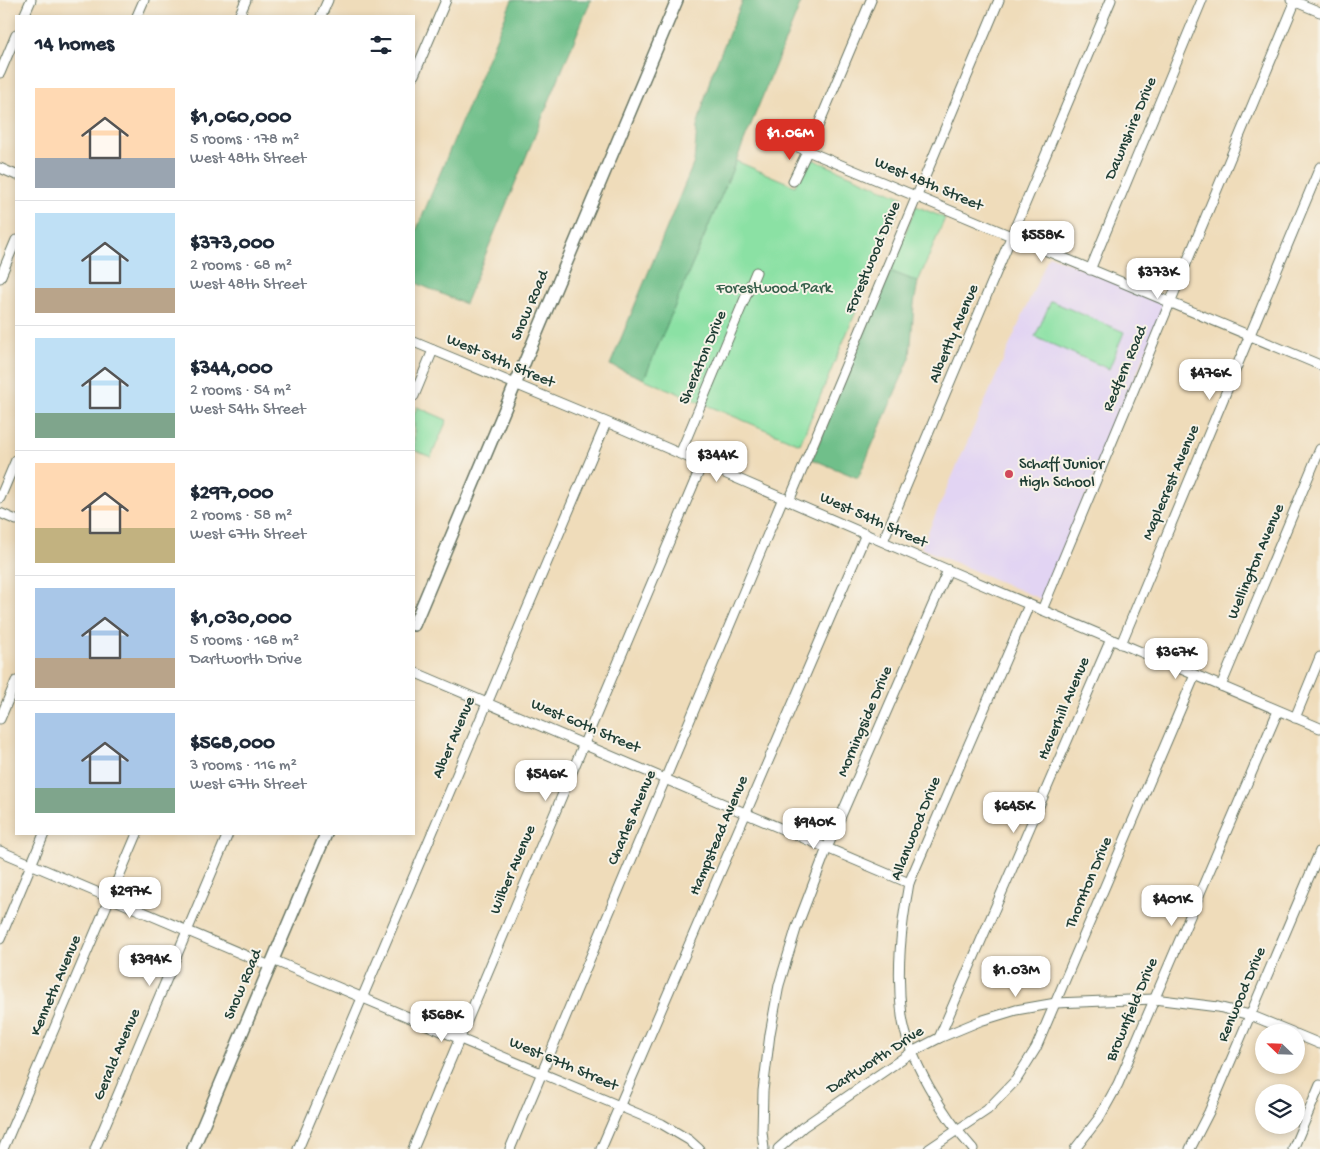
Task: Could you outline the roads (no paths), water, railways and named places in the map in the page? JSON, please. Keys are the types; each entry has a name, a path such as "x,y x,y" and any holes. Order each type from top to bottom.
{"main road":[{"name":"Snow Road","path":"415,623 677,0"},
{"name":"Snow Road","path":"193,1149 326,835"}],"street":[{"path":"24,15 31,0"},
{"path":"137,15 144,0"},
{"path":"239,15 246,0"},
{"path":"321,15 328,0"},
{"path":"415,73 446,0"},
{"path":"794,181 871,0"},
{"name":"Forestwood Drive","path":"786,499 1000,0"},
{"name":"Albertly Avenue","path":"883,541 1111,0"},
{"name":"Dawnshire Drive","path":"1090,270 1202,0"},
{"path":"1294,1 1320,12"},
{"name":"Redfern Road","path":"1042,610 1294,1"},
{"path":"0,73 15,37"},
{"name":"West 48th Street","path":"774,137 1320,365"},
{"name":"Maplecrest Avenue","path":"1121,644 1320,167"},
{"path":"0,168 15,175"},
{"path":"0,278 15,242"},
{"name":"Sheraton Drive","path":"680,454 756,272"},
{"name":"West 54th Street","path":"415,342 606,422 1029,605 1320,728"},
{"path":"415,394 433,350"},
{"name":"Alber Avenue","path":"298,1149 606,422"},
{"name":"Wellington Avenue","path":"1221,686 1320,449"},
{"path":"0,498 15,462"},
{"name":"Wilber Avenue","path":"413,1149 702,464"},
{"name":"Charles Avenue","path":"510,1149 786,499"},
{"path":"0,513 15,520"},
{"name":"Hampstead Avenue","path":"601,1149 866,534"},
{"name":"Morningside Drive","path":"764,1149 762,1132 763,1091 770,1034 779,984 796,929 828,848 948,570"},
{"name":"Allanwood Drive","path":"973,1149 957,1131 932,1093 912,1052 902,1018 899,975 902,923 909,882 1029,605"},
{"name":"Haverhill Avenue","path":"940,1038 1111,640"},
{"path":"1295,718 1320,657"},
{"name":"West 60th Street","path":"415,672 909,882"},
{"name":"Thornton Drive","path":"929,1149 986,1110 1016,1080 1036,1048 1195,675"},
{"path":"0,719 15,683"},
{"name":"Brownfield Drive","path":"1075,1149 1099,1118 1118,1084 1278,711"},
{"path":"0,939 44,835"},
{"name":"Kenneth Avenue","path":"4,1149 137,835"},
{"name":"Gerald Avenue","path":"95,1149 228,835"},
{"name":"West 67th Street","path":"0,851 187,930 362,998 620,1105 662,1124 689,1140 699,1149"},
{"name":"Renwood Drive","path":"1190,1149 1209,1112 1320,851"},
{"name":"Dartworth Drive","path":"778,1149 803,1128 912,1052 940,1038 1016,1010 1056,1003 1154,999 1218,1007 1250,1015 1272,1024"},
{"path":"1305,1038 1320,1044"},
{"path":"1293,1149 1320,1086"}],"place":[{"name":"Schaff Junior High School","path":"1009,474"}],"park label":[{"name":"Forestwood Park","path":"774,289"}]}
